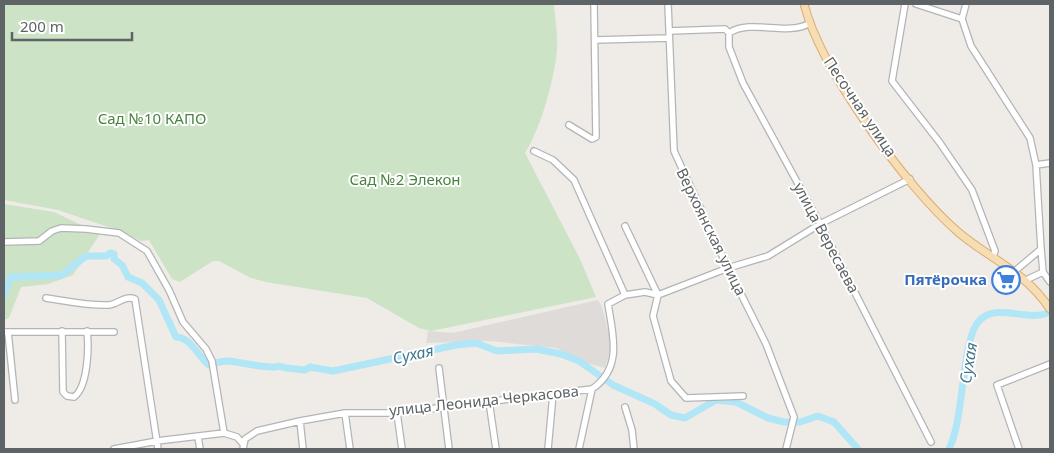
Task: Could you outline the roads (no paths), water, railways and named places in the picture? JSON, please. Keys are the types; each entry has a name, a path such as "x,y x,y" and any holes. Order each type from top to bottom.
{"main road":[{"name":"Песочная улица","path":"804,4 810,23 845,90 910,179 941,217 965,238 1026,280 1050,308"}],"street":[{"path":"569,125 592,139 596,137 594,4"},
{"name":"Верхоянская улица","path":"668,4 674,151 728,268 766,344 794,417 786,449"},
{"path":"906,4 892,80 940,143 972,190 995,251 993,256"},
{"path":"916,4 962,19"},
{"path":"966,4 962,19 971,46 1030,138 1036,165 1043,272 1050,282"},
{"path":"595,40 725,29 729,33 734,30 763,27 802,28 810,23"},
{"name":"улица Вересаева","path":"729,33 729,47 743,83 820,224 931,442"},
{"path":"534,151 552,160 574,180 625,295 645,292 658,295 728,268 768,256 820,224 910,179"},
{"path":"1036,165 1050,163"},
{"path":"625,226 658,295 653,316 671,381 686,398 743,396"},
{"path":"4,242 39,240 61,228 107,230 138,244 148,251 169,290 183,322 206,349 212,361 224,433 157,441 114,449"},
{"path":"1015,271 1041,249"},
{"path":"1026,280 1043,272"},
{"name":"улица Леонида Черкасова","path":"243,446 245,439 257,431 345,413 397,413 592,389 606,375 615,346 608,304 625,295"},
{"path":"46,298 99,305 112,304 126,298 135,299 158,449"},
{"path":"62,331 63,392 67,396 74,397 80,388 87,366 87,331"},
{"path":"15,400 6,332 114,332"},
{"path":"1019,449 997,385 1050,364"},
{"path":"439,368 449,449"},
{"path":"579,449 592,389"},
{"path":"548,449 553,394"},
{"path":"489,401 496,449"},
{"path":"625,408 632,430 634,449"},
{"path":"345,413 350,449"},
{"path":"397,413 402,449"},
{"path":"300,421 303,449"},
{"name":"улица Леонида Черкасова","path":"224,433 237,437 243,446"},
{"path":"198,437 200,449"}],"waterway":[{"name":"Сухая","path":"4,294 11,277 62,275 86,256 106,256 110,253 114,254 114,259 122,265 128,277 142,283 159,300 176,337 182,338 191,344 209,365 229,361 305,370 310,367 333,371 456,345 476,343 497,351 536,349 561,354 579,361 613,385 655,404 671,415 685,418 716,400 736,402 768,418 784,422 800,422 818,416 834,422 858,449"},
{"name":"Сухая","path":"949,449 958,418 969,343 974,329 980,320 987,315 996,313 1042,315 1050,312"}],"place":[{"name":"Пятёрочка","path":"1006,280"}],"park label":[{"name":"Сад №10 КАПО","path":"152,119"},
{"name":"Сад №2 Элекон","path":"405,180"}]}
